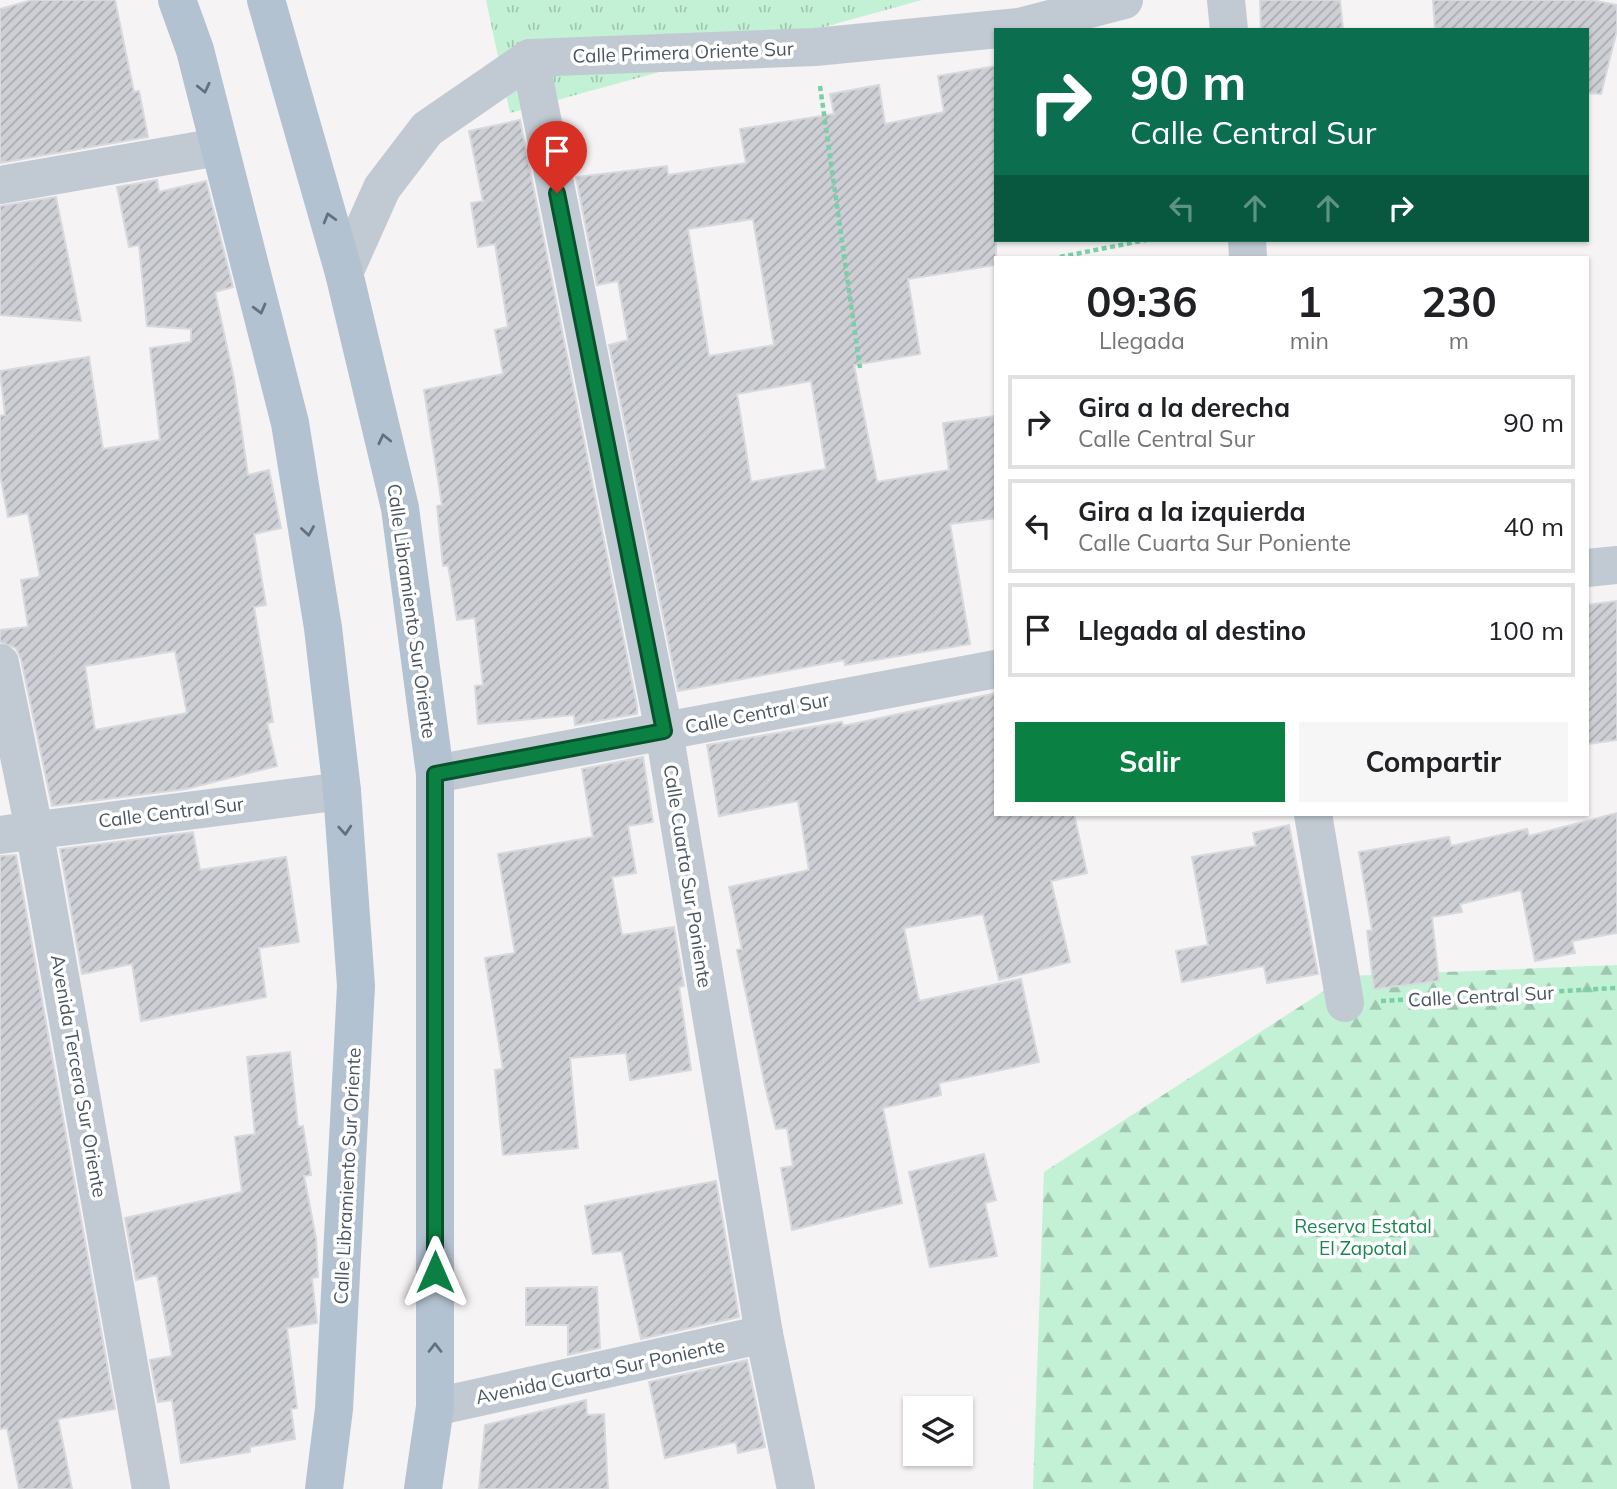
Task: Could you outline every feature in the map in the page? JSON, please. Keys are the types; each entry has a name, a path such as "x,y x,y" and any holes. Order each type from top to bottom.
{"main road":[{"name":"Calle Libramiento Sur Oriente","path":"177,0 195,50 290,423 323,628 342,791 356,986 334,1409 324,1489"},
{"name":"Calle Libramiento Sur Oriente","path":"266,0 344,273 400,508 435,774 435,1407 423,1489"}],"street":[{"path":"162,0 195,50"},
{"name":"Calle Primera Oriente Sur","path":"1009,28 1124,0"},
{"path":"1226,0 1229,28"},
{"name":"Calle Primera Oriente Sur","path":"530,58 814,47 994,29"},
{"path":"344,273 382,188 427,129 530,58"},
{"name":"Calle Cuarta Sur Poniente","path":"530,58 664,731 764,1334 796,1489"},
{"path":"0,185 218,147"},
{"path":"1589,568 1617,565"},
{"name":"Avenida Tercera Sur Oriente","path":"0,663 17,832 151,1489"},
{"name":"Calle Central Sur","path":"435,774 994,669"},
{"name":"Calle Central Sur","path":"17,832 342,791"},
{"path":"1313,816 1345,1003"},
{"name":"Avenida Cuarta Sur Poniente","path":"435,1407 764,1334"}],"path":[{"path":"814,47 860,369"},
{"path":"1065,256 1136,242"},
{"name":"Calle Central Sur","path":"1345,1003 1617,988"}],"green space":[{"path":"486,0 922,0 510,113"},
{"name":"Reserva Estatal El Zapotal","path":"1617,965 1617,1489 1033,1489 1044,1172 1347,976"}],"building":[{"path":"32,0 115,0 134,92 139,91 148,137 0,163 0,9"},
{"path":"1260,0 1340,0 1343,28 1261,28"},
{"path":"1433,0 1591,0 1617,5 1617,30 1601,94 1589,93 1589,28 1435,28"},
{"path":"994,66 994,265 908,279 920,354 854,365 877,482 949,470 943,423 994,416 994,518 950,524 970,644 845,665 844,660 678,691 609,345 628,340 618,281 597,285 576,177 667,166 668,175 746,163 740,129 834,114 830,94 879,85 885,124 944,112 938,76","holes":["753,219 774,345 709,356 688,229","811,381 826,469 751,482 737,394"]},
{"path":"520,120 637,706 637,714 575,725 574,715 478,724 475,686 483,685 475,618 457,620 448,565 443,566 437,506 442,505 424,390 503,374 495,330 508,327 495,244 478,247 471,203 483,201 469,131"},
{"path":"157,180 159,192 206,181 233,287 215,292 234,379 248,475 269,470 281,528 254,534 266,605 254,607 273,722 267,723 277,766 186,789 52,806 21,659 16,648 0,642 0,630 28,627 21,580 40,577 28,513 8,517 0,474 0,416 5,415 0,371 89,357 103,449 160,440 150,348 191,342 191,329 147,326 139,245 129,247 117,187","holes":["175,651 187,713 95,730 85,666"]},
{"path":"56,197 81,321 0,315 0,206"},
{"path":"1617,601 1617,740 1589,744 1589,605"},
{"path":"994,693 994,816 1074,816 1087,873 1051,881 1070,962 999,980 983,914 904,928 919,1001 1021,979 1039,1062 939,1083 941,1095 883,1108 902,1203 792,1230 781,1168 793,1166 787,1128 776,1129 765,1086 737,950 742,949 729,887 809,870 798,801 719,816 707,745 842,722 843,726"},
{"path":"643,757 653,822 628,826 636,873 612,877 622,935 674,927 684,986 679,987 691,1070 630,1080 626,1053 570,1058 578,1148 503,1155 495,1070 503,1069 485,958 515,953 498,854 593,837 582,769"},
{"path":"1617,813 1617,933 1572,941 1575,953 1535,961 1521,890 1460,904 1462,912 1432,917 1439,981 1374,989 1367,931 1372,930 1359,852 1449,837 1451,846 1527,829 1529,836"},
{"path":"1289,825 1318,974 1267,983 1264,966 1182,982 1176,951 1208,945 1192,857 1256,846 1253,833"},
{"path":"193,832 200,870 286,857 299,942 259,948 266,997 141,1021 132,964 82,974 60,849"},
{"path":"16,855 115,1409 58,1419 72,1489 19,1489 7,1428 0,1429 0,856"},
{"path":"290,1052 298,1127 303,1126 311,1175 304,1176 316,1238 318,1277 312,1278 317,1323 287,1328 297,1408 291,1409 295,1439 250,1447 250,1452 181,1463 172,1400 158,1402 150,1360 172,1356 157,1275 136,1280 125,1218 242,1192 235,1137 255,1134 247,1057"},
{"path":"984,1154 996,1200 985,1203 997,1256 930,1267 909,1172"},
{"path":"716,1181 739,1317 641,1339 622,1251 593,1254 585,1206"},
{"path":"597,1287 600,1348 568,1355 568,1325 526,1325 526,1288"},
{"path":"747,1360 765,1447 738,1453 736,1442 665,1458 649,1382"},
{"path":"586,1400 587,1415 604,1414 608,1489 479,1489 485,1425"}],"route":[{"path":"435,1272 435,774 664,731 557,193"}]}
